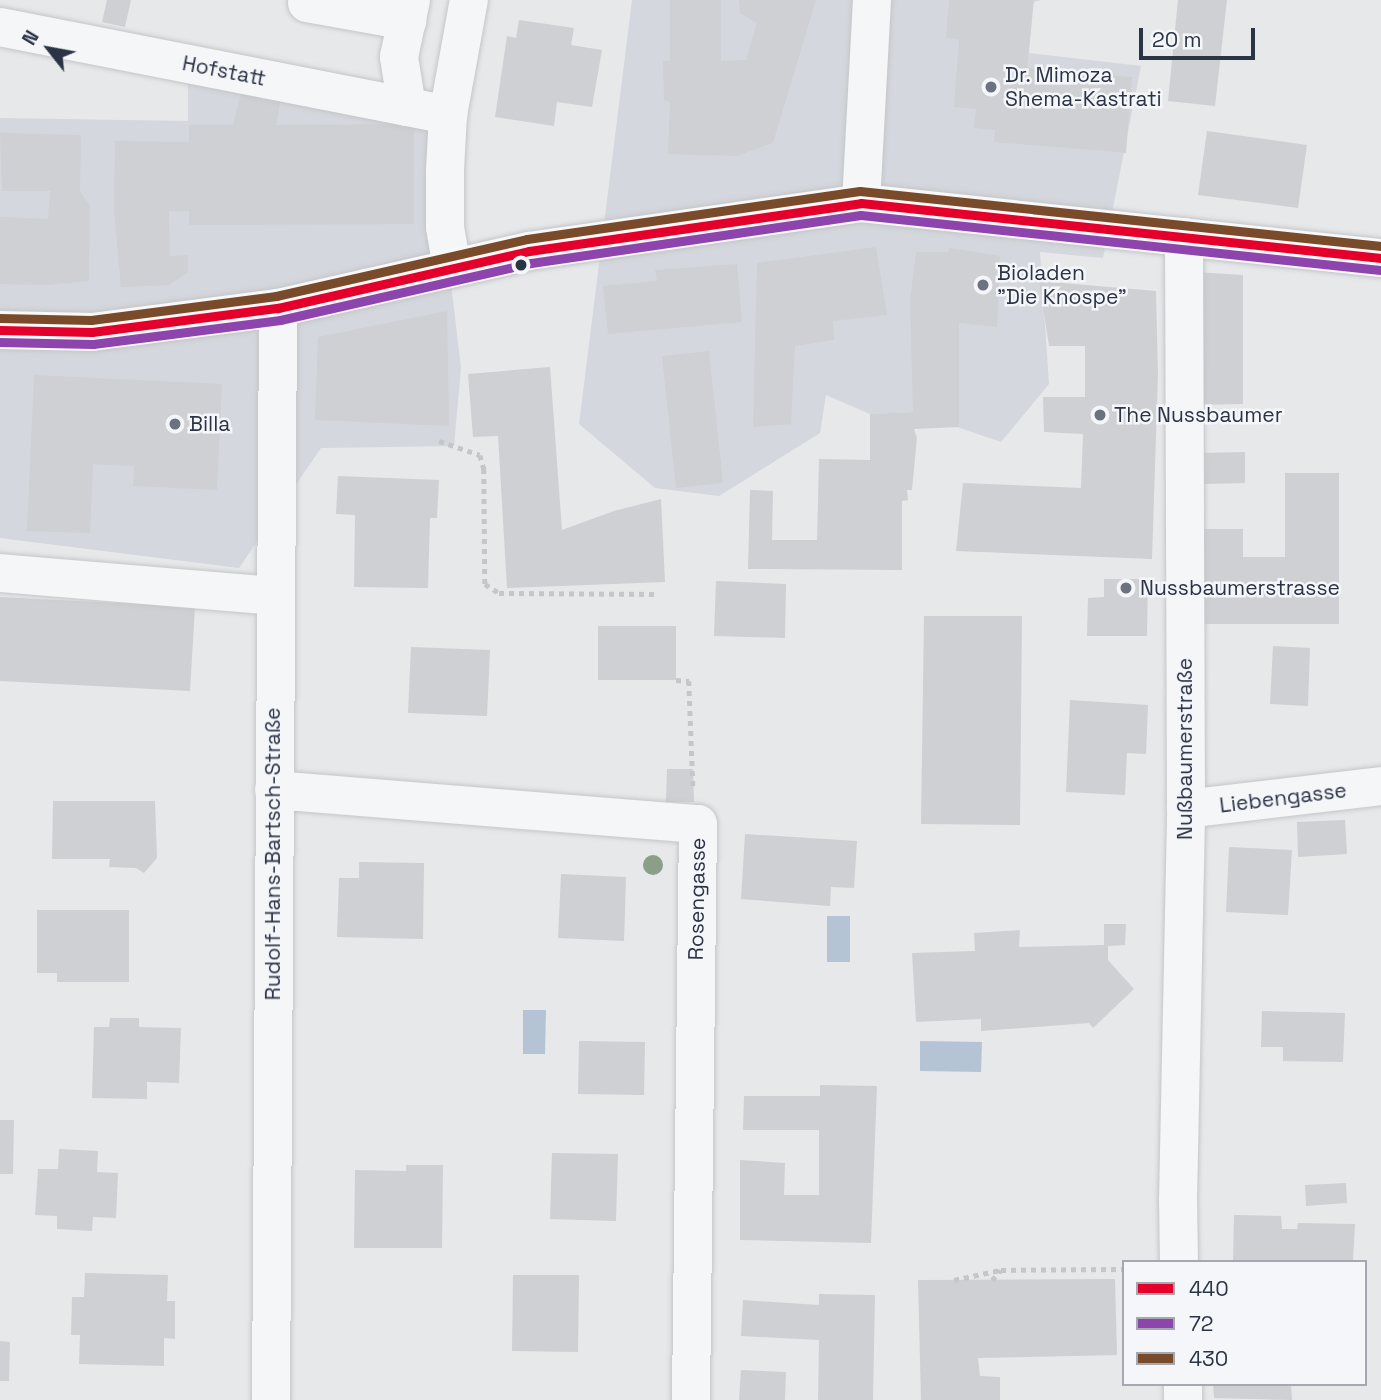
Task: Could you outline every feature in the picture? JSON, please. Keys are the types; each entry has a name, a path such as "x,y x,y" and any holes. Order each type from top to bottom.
{"main road":[{"path":"0,330 92,332 278,308 529,251 861,203 1381,258"}],"street":[{"path":"452,268 445,227 448,115 469,0"},
{"path":"861,203 872,0"},
{"path":"307,3 409,10 399,57 407,107"},
{"name":"Hofstatt","path":"0,27 448,115"},
{"name":"Nußbaumerstraße","path":"1179,1260 1186,809 1184,237"},
{"name":"Rudolf-Hans-Bartsch-Straße","path":"271,1400 278,308"},
{"path":"0,573 275,582"},
{"name":"Liebengasse","path":"1186,809 1381,786"},
{"name":"Rosengasse","path":"274,790 698,824 691,1400"}],"path":[{"path":"439,441 480,455 484,469 485,584 499,593 656,594"},
{"path":"676,680 689,681 692,824"},
{"path":"954,1280 1001,1270 1122,1269"},
{"path":"992,1280 1001,1270"}],"shaded area":[{"path":"632,0 1042,0 1033,2 1029,53 1141,66 1103,258 1040,252 1049,384 1001,442 913,412 870,414 826,395 820,433 719,496 655,488 579,424"},
{"path":"188,75 432,122 461,368 454,446 321,448 239,568 0,538 0,118 188,121"}],"water":[{"path":"827,916 850,916 850,962 827,962"},
{"path":"523,1010 546,1010 545,1054 523,1054"},
{"path":"920,1041 982,1042 981,1072 920,1071"}],"building":[{"path":"107,0 131,0 125,27 102,22"},
{"path":"670,0 721,0 721,61 746,60 757,23 740,13 739,0 816,0 773,143 736,156 668,154 670,102 664,100 663,61 670,61"},
{"path":"949,0 1034,0 1027,68 1132,77 1126,153 994,142 995,130 974,128 976,109 954,107 959,39 946,38"},
{"path":"1178,0 1227,0 1215,106 1168,101"},
{"path":"519,20 574,28 571,45 602,50 592,107 557,102 554,126 495,117 507,36 516,38"},
{"path":"243,87 282,93 276,125 414,124 414,224 189,225 189,211 169,211 170,256 188,255 188,272 169,285 121,287 114,210 115,141 189,142 189,125 233,125"},
{"path":"1207,131 1307,145 1298,208 1198,195"},
{"path":"0,133 81,135 80,191 90,206 89,281 46,285 0,284 0,217 48,219 50,191 2,191"},
{"path":"876,247 887,315 833,321 834,340 795,346 791,424 753,427 757,263"},
{"path":"949,248 1000,256 997,327 959,323 959,427 914,429 917,438 912,490 907,490 908,500 902,501 902,570 748,569 750,490 773,491 772,540 817,540 819,459 870,460 870,414 913,412 910,301 916,252 948,252"},
{"path":"737,264 742,322 608,334 603,286 657,281 655,270"},
{"path":"1195,272 1243,275 1243,404 1194,405"},
{"name":"The Nussbaumer","path":"1039,281 1156,291 1158,375 1152,559 956,551 963,483 1081,488 1083,434 1044,432 1043,397 1085,397 1085,346 1049,346"},
{"path":"447,311 449,426 315,420 318,337"},
{"path":"709,351 723,483 676,488 662,356"},
{"path":"550,367 562,530 614,511 661,499 665,582 507,588 498,436 473,437 468,374"},
{"path":"34,375 222,384 217,490 133,486 134,466 93,464 90,533 27,531"},
{"path":"1245,452 1245,483 1204,484 1203,453"},
{"path":"1285,473 1339,473 1339,624 1199,624 1199,529 1243,529 1243,557 1285,557"},
{"path":"338,476 439,480 437,518 430,518 428,588 354,587 355,515 336,514"},
{"path":"1104,579 1148,579 1147,636 1087,636 1088,598 1104,597"},
{"path":"716,581 786,584 785,638 714,636"},
{"path":"0,597 195,607 190,691 0,681"},
{"path":"924,616 1022,616 1020,825 921,824"},
{"path":"598,626 676,626 676,680 598,680"},
{"path":"1273,646 1310,648 1308,706 1270,704"},
{"path":"411,647 490,650 487,716 408,713"},
{"path":"1070,700 1148,705 1146,754 1127,753 1125,795 1066,792"},
{"path":"667,769 693,769 694,802 666,802"},
{"path":"53,801 155,801 157,858 144,873 136,868 109,867 110,859 52,859"},
{"path":"1345,820 1347,854 1298,857 1297,822"},
{"path":"745,834 857,841 854,888 831,887 830,906 741,899"},
{"path":"1229,847 1292,850 1288,915 1226,912"},
{"path":"359,862 424,863 423,939 337,937 339,878 359,878"},
{"path":"561,874 626,877 624,941 558,938"},
{"path":"37,910 129,910 129,982 57,982 57,973 37,973"},
{"path":"1104,924 1126,924 1125,945 1108,946 1108,960 1134,989 1093,1028 1089,1023 981,1031 981,1019 916,1022 912,953 975,951 974,933 1020,930 1019,947 1104,945"},
{"path":"1262,1011 1345,1013 1343,1062 1283,1061 1283,1047 1261,1047"},
{"path":"110,1018 139,1018 139,1027 181,1028 179,1083 147,1082 147,1099 92,1098 94,1027 109,1027"},
{"path":"579,1041 645,1042 644,1095 578,1094"},
{"path":"820,1085 877,1086 871,1243 740,1240 740,1160 785,1163 784,1195 819,1195 819,1130 743,1130 744,1096 820,1096"},
{"path":"0,1120 14,1120 13,1174 0,1174"},
{"path":"59,1149 98,1151 97,1172 118,1173 116,1218 93,1217 92,1231 57,1229 57,1216 35,1215 38,1169 58,1169"},
{"path":"552,1153 618,1154 616,1221 550,1219"},
{"path":"406,1165 443,1165 442,1248 354,1248 355,1170 406,1171"},
{"path":"1346,1183 1347,1203 1306,1206 1305,1185"},
{"path":"1234,1215 1281,1216 1282,1229 1297,1229 1298,1223 1355,1224 1353,1260 1233,1260"},
{"path":"85,1273 168,1275 167,1301 175,1301 175,1339 164,1338 164,1366 79,1364 80,1335 71,1335 72,1297 84,1297"},
{"path":"513,1275 579,1275 578,1352 512,1351"},
{"path":"1115,1279 1117,1355 978,1358 980,1376 1000,1377 1000,1400 921,1400 918,1280"},
{"path":"819,1294 875,1295 873,1400 818,1400 819,1340 741,1336 743,1300 819,1305"},
{"path":"0,1341 10,1342 9,1381 0,1381"},
{"path":"741,1370 786,1372 785,1400 739,1400"},
{"path":"1213,1386 1291,1386 1292,1400 1214,1398"}],"transit line":[{"name":"430","path":"0,318 91,320 276,296 527,239 860,191 1381,246"},
{"name":"440","path":"0,330 92,332 278,308 529,251 861,203 1381,258"},
{"name":"72","path":"0,342 93,344 280,320 531,263 861,215 1380,270"}],"place":[{"name":"Dr. Mimoza Shema-Kastrati","path":"991,87"},
{"name":"Bioladen \"Die Knospe\"","path":"983,285"},
{"name":"The Nussbaumer","path":"1100,415"},
{"name":"Billa","path":"175,424"},
{"name":"Nussbaumerstrasse","path":"1126,588"}]}
